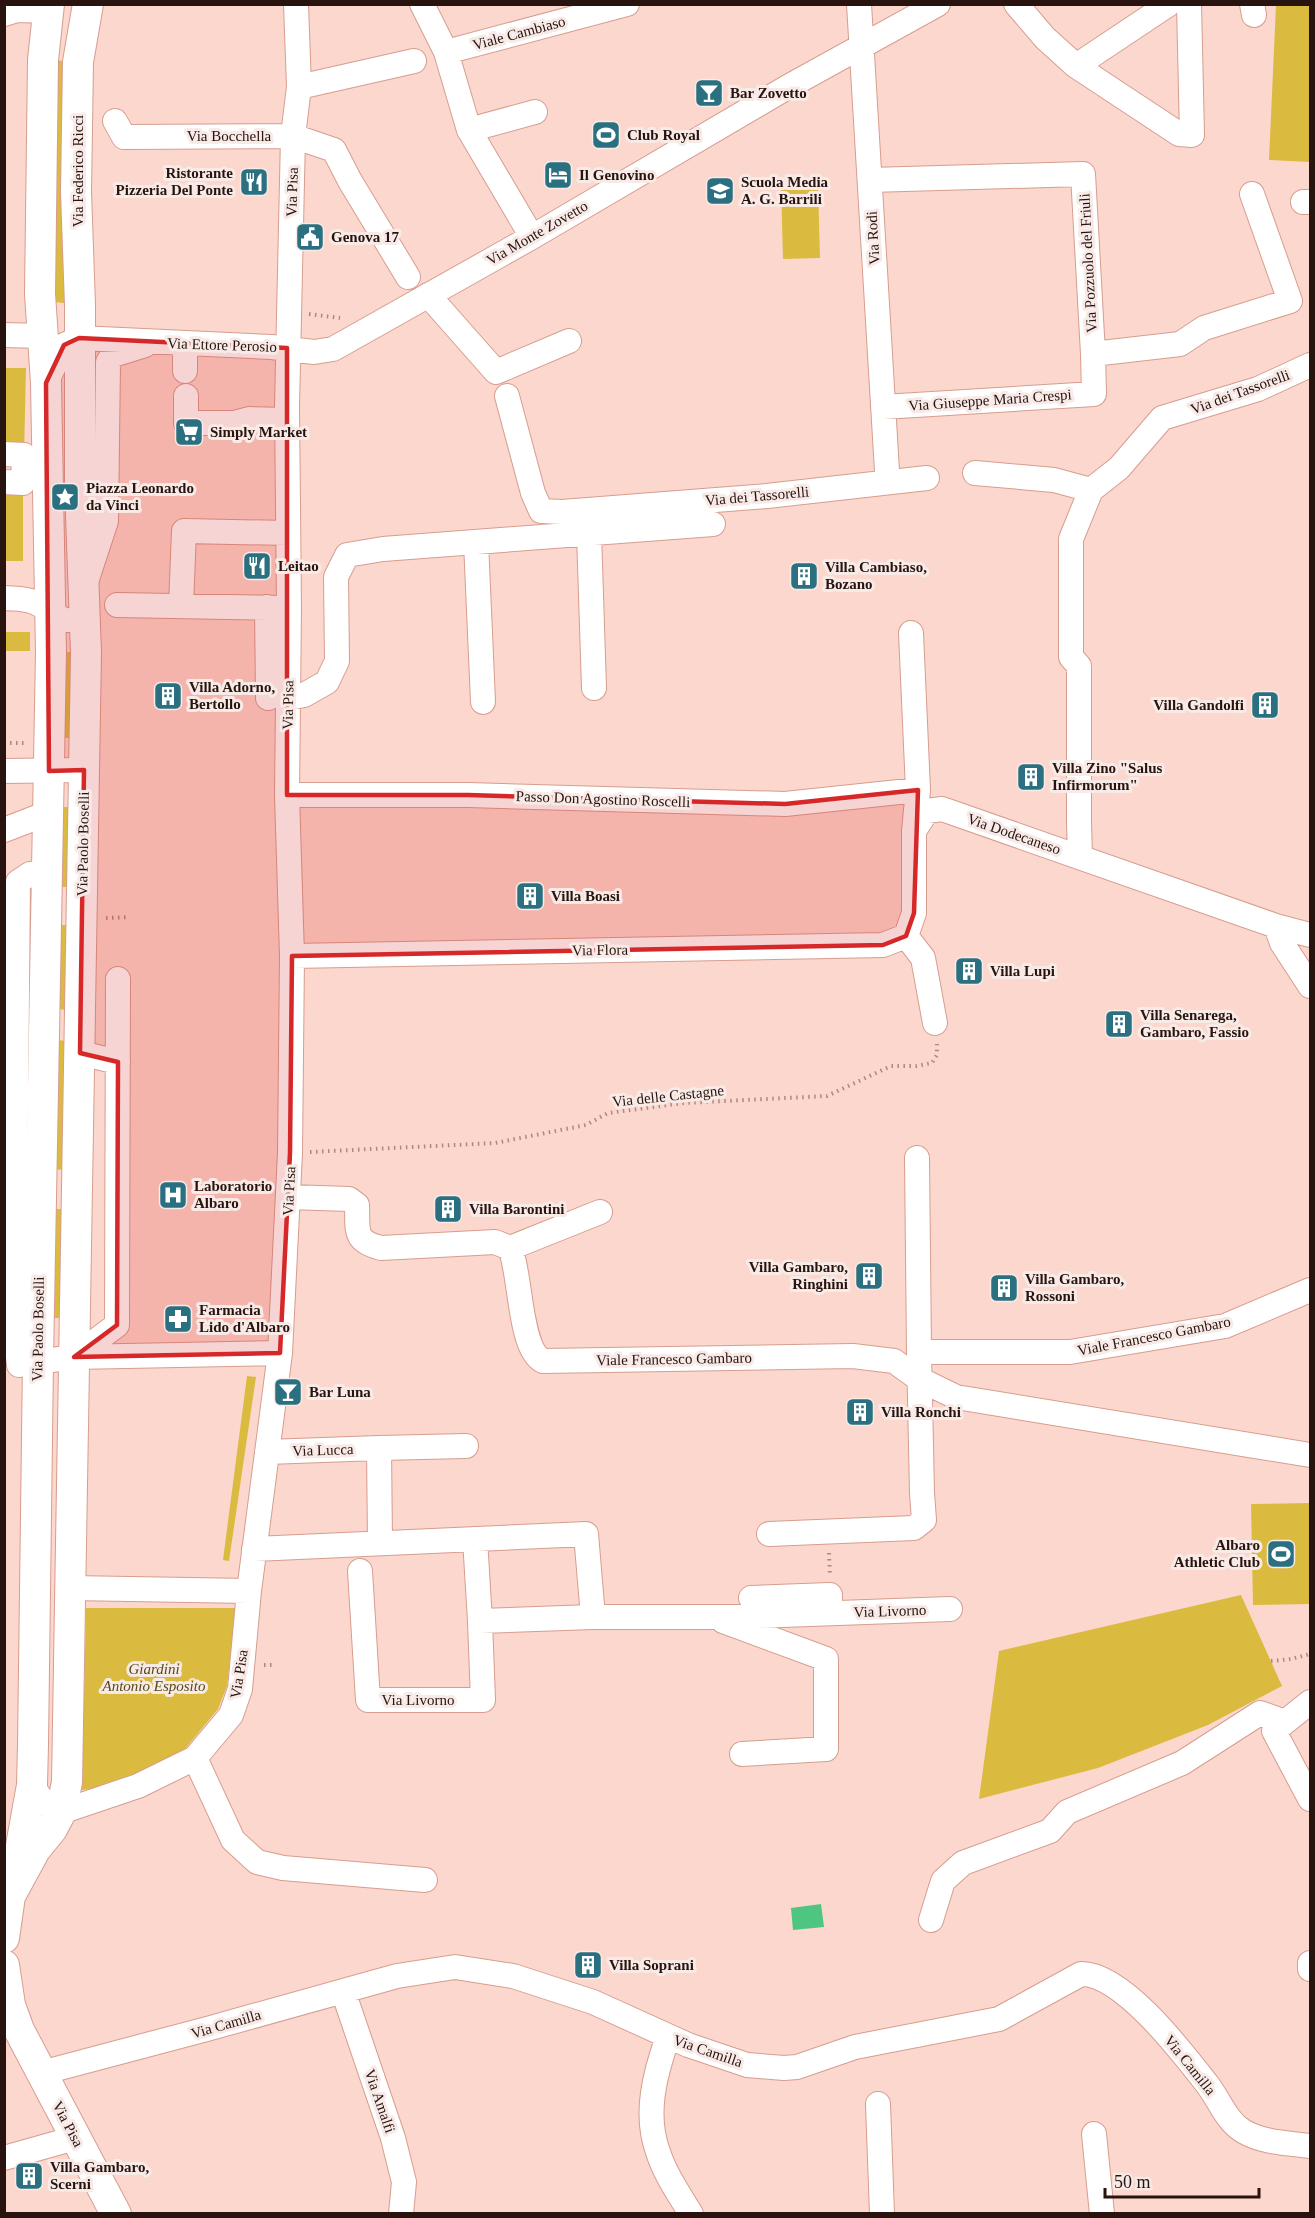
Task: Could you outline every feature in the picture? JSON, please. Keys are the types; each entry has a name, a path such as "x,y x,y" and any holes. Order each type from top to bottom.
{"main road":[{"name":"Via Federico Ricci","path":"79,338 76,192 78,62 88,4"},
{"path":"48,8 43,60 39,294 46,383 48,608"},
{"path":"79,338 80,487 85,611"},
{"name":"Via Paolo Boselli","path":"10,1896 14,1837 32,1785 20,1364 46,873 51,652 48,608"},
{"name":"Via Paolo Boselli","path":"61,1812 67,1782 85,611"},
{"path":"4,1938 10,1896 35,1850 52,1829 61,1812"},
{"name":"Via Pisa","path":"4,1965 7,2004 116,2214"}],"street":[{"name":"Via Bocchella","path":"115,121 124,137 293,136 299,87 296,4"},
{"path":"422,4 446,52 469,130 532,237"},
{"name":"Viale Cambiaso","path":"446,52 627,4"},
{"name":"Via Rodi","path":"859,4 887,471"},
{"name":"Via Monte Zovetto","path":"287,348 314,352 333,349 532,237 786,88 938,4"},
{"path":"1016,4 1045,38 1076,66 1179,134 1192,135 1189,4"},
{"path":"1076,66 1169,4"},
{"path":"4,14 16,10 48,8"},
{"path":"299,87 414,61"},
{"path":"469,130 535,112"},
{"path":"293,136 316,146 334,150 408,277"},
{"name":"Via Pisa","path":"61,1812 138,1786 195,1758 231,1715 240,1689 254,1549 280,1353 289,1197 292,956 287,795 278,698 278,607 288,533 287,348 293,136"},
{"name":"Via Pozzuolo del Friuli","path":"870,180 1083,174 1094,354 1180,344 1204,328 1290,301 1252,194"},
{"path":"429,295 496,372 569,341"},
{"path":"4,335 42,336"},
{"path":"46,383 64,345 79,338 120,346 108,362 106,521 85,611"},
{"name":"Via Ettore Perosio","path":"120,346 156,342 287,348"},
{"path":"185,343 185,371"},
{"name":"Via Giuseppe Maria Crespi","path":"883,407 1094,394 1094,354"},
{"name":"Via dei Tassorelli","path":"1091,490 1119,468 1162,418 1258,389 1311,365"},
{"path":"186,396 186,423 234,423 249,419 287,420"},
{"name":"Via dei Tassorelli","path":"507,396 533,493 541,511 562,512 767,496 927,478"},
{"path":"4,454 24,455 24,471 23,483 4,482"},
{"path":"975,473 1054,480 1091,490 1071,540 1071,657 1079,666 1078,822 1080,857"},
{"path":"278,698 304,695 327,682 337,661 336,577 347,555 383,549 714,524"},
{"path":"182,606 184,531 288,533"},
{"path":"589,533 594,688"},
{"path":"476,542 483,702"},
{"path":"4,598 24,599 48,608 63,591 72,591 85,611"},
{"path":"117,605 278,607"},
{"path":"911,633 918,790 914,831 914,913 906,936 923,958 935,1023"},
{"path":"4,771 84,770"},
{"name":"Passo Don Agostino Roscelli","path":"287,795 468,795 785,804 918,790"},
{"name":"Via Dodecaneso","path":"914,831 927,811 942,810 1276,926 1311,935"},
{"path":"4,830 48,813"},
{"name":"Via Paolo Boselli","path":"20,1364 14,1323 12,1103 18,882 30,874 46,873"},
{"path":"1276,926 1282,943 1311,986"},
{"name":"Via Flora","path":"292,956 883,945 906,936"},
{"path":"74,1358 117,1325 118,979"},
{"path":"80,1053 118,1062"},
{"path":"769,1533 914,1528 924,1520 919,1379 916,1158"},
{"path":"289,1197 349,1199 357,1205 358,1234 367,1244 381,1248 495,1242 510,1248 600,1212"},
{"name":"Viale Francesco Gambaro","path":"510,1248 514,1258 530,1347 536,1358 543,1361 853,1356 894,1361 919,1379 956,1397 1311,1455"},
{"name":"Viale Francesco Gambaro","path":"919,1352 1070,1352 1225,1326 1311,1290"},
{"path":"20,1364 74,1358 280,1353"},
{"name":"Via Lucca","path":"267,1452 466,1446"},
{"path":"379,1448 380,1542"},
{"path":"254,1549 586,1534 593,1617"},
{"name":"Via Livorno","path":"360,1571 369,1700 483,1700 475,1539"},
{"path":"70,1588 249,1591"},
{"name":"Via Livorno","path":"751,1598 950,1609"},
{"name":"Via Livorno","path":"480,1621 593,1617 712,1617 830,1604"},
{"name":"Via Livorno","path":"712,1617 826,1659 826,1749 742,1754"},
{"path":"1311,1702 1274,1731 1311,1798"},
{"path":"931,1920 943,1881 963,1863 1050,1831 1067,1812 1182,1763 1260,1713 1285,1722"},
{"path":"195,1758 233,1840 257,1862 283,1868 425,1880"},
{"path":"32,1785 44,1803 61,1812"},
{"path":"1311,1963 1311,1969"},
{"name":"Via Camilla","path":"41,2073 207,2030 397,1976 455,1968 513,1976 593,2002 668,2037 747,2065 784,2068 813,2062 855,2048 999,2019 1081,1974 1090,1974 1106,1980 1131,1997 1208,2085 1232,2121 1242,2131 1261,2140 1311,2146"},
{"name":"Via Amalfi","path":"343,1991 399,2160 404,2182 401,2214"},
{"path":"668,2037 654,2078 653,2132 658,2152 691,2214"},
{"path":"878,2104 882,2214"},
{"path":"1094,2134 1102,2214"},
{"path":"4,2158 75,2138"}],"path":[{"path":"96,918 129,917"},
{"name":"Via delle Castagne","path":"290,1153 495,1143 585,1125 608,1113 684,1103 827,1096 891,1066 916,1066 932,1063 938,1055 935,1023"},
{"path":"829,1532 830,1604"},
{"path":"1271,1661 1311,1654"}],"highlighted area":[{"path":"79,338 287,348 287,795 468,795 785,804 918,790 914,913 906,936 883,945 292,956 290,1153 280,1353 74,1357 117,1325 118,1062 80,1053 84,770 49,771 46,383 64,345"}],"green space":[{"path":"1276,5 1310,5 1310,162 1269,160"},
{"path":"57,60 69,62 67,299 64,303 54,302"},
{"path":"781,186 818,186 820,258 783,259"},
{"path":"5,368 26,368 24,455 5,454"},
{"path":"5,482 23,483 23,561 5,561"},
{"path":"5,632 30,632 30,651 5,651"},
{"path":"64,652 74,652 72,738 63,738"},
{"path":"62,807 71,807 70,887 60,887"},
{"path":"59,925 69,925 67,1010 58,1009"},
{"path":"57,1040 67,1041 64,1169 55,1170"},
{"path":"54,1209 64,1209 61,1318 52,1318"},
{"path":"247,1376 256,1377 229,1561 223,1560"},
{"name":"Albaro Athletic Club","path":"1310,1503 1310,1604 1253,1605 1251,1504"},
{"path":"1241,1595 1282,1686 1208,1725 1098,1768 979,1799 999,1651"},
{"name":"Giardini Antonio Esposito","path":"86,1608 236,1608 227,1686 218,1709 185,1749 136,1776 104,1787 82,1790"}],"shaded area":[{"path":"821,1904 824,1927 793,1930 791,1908"}],"place":[{"name":"Bar Zovetto","path":"709,93"},
{"name":"Club Royal","path":"606,135"},
{"name":"Il Genovino","path":"558,175"},
{"name":"Ristorante Pizzeria Del Ponte","path":"254,182"},
{"name":"Scuola Media A. G. Barrili","path":"720,191"},
{"name":"Genova 17","path":"310,237"},
{"name":"Simply Market","path":"189,432"},
{"name":"Piazza Leonardo da Vinci","path":"65,497"},
{"name":"Leitao","path":"257,566"},
{"name":"Villa Cambiaso, Bozano","path":"804,576"},
{"name":"Villa Adorno, Bertollo","path":"168,696"},
{"name":"Villa Gandolfi","path":"1265,705"},
{"name":"Villa Zino \"Salus Infirmorum\"","path":"1031,777"},
{"name":"Villa Boasi","path":"530,896"},
{"name":"Villa Lupi","path":"969,971"},
{"name":"Villa Senarega, Gambaro, Fassio","path":"1119,1024"},
{"name":"Laboratorio Albaro","path":"173,1195"},
{"name":"Villa Barontini","path":"448,1209"},
{"name":"Villa Gambaro, Ringhini","path":"869,1276"},
{"name":"Villa Gambaro, Rossoni","path":"1004,1288"},
{"name":"Farmacia Lido d'Albaro","path":"178,1319"},
{"name":"Bar Luna","path":"288,1392"},
{"name":"Villa Ronchi","path":"860,1412"},
{"name":"Albaro Athletic Club","path":"1281,1554"},
{"name":"Villa Soprani","path":"588,1965"},
{"name":"Villa Gambaro, Scerni","path":"29,2176"}]}
